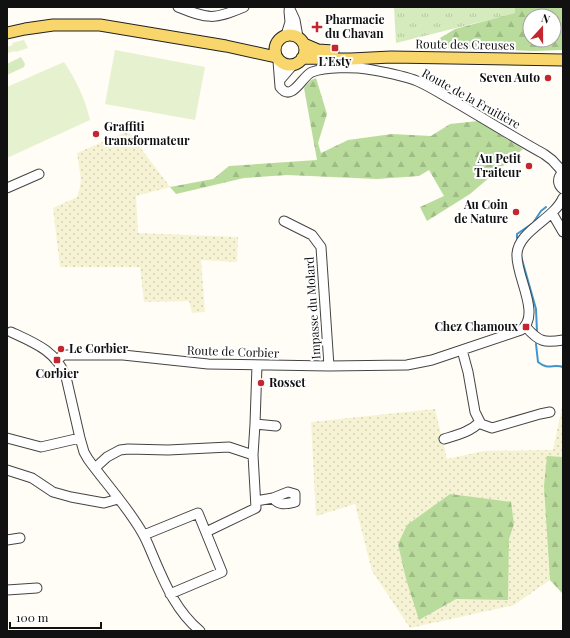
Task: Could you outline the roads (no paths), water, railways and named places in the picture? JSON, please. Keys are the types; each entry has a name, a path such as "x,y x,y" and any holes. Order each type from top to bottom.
{"main road":[{"path":"7,33 53,25 100,25 226,46 277,59 286,65 292,66 300,61 305,52 301,41"},
{"name":"Route des Creuses","path":"286,35 291,35 318,50 354,52 391,57"},
{"path":"277,59 274,48 275,44 286,35"},
{"path":"226,46 264,46 275,44"},
{"name":"Route des Creuses","path":"302,58 351,59 391,57 563,60"}],"street":[{"path":"178,7 199,15 210,17 226,14 244,7"},
{"path":"286,35 290,22 289,8"},
{"path":"289,8 295,20 301,41"},
{"path":"277,59 280,80"},
{"path":"280,80 292,66"},
{"name":"Route de la Fruitière","path":"280,80 280,87 287,92 291,92 297,88 307,75 321,70 351,68 366,69 410,78 544,154 563,172"},
{"path":"563,172 560,174 558,182 559,186 563,190"},
{"path":"7,188 39,174"},
{"path":"563,198 558,208 525,237 517,252 517,262 528,304 529,316 526,327 536,338 544,342 563,340"},
{"path":"552,213 563,232"},
{"name":"Impasse du Molard","path":"284,220 312,235 321,247 329,366"},
{"name":"Route de Corbier","path":"57,360 64,355 123,355 208,364 329,366 407,364 432,360 526,327"},
{"path":"8,330 45,350 57,360 66,377 84,452 144,535 170,594 183,614 200,631"},
{"path":"462,350 468,372 475,412 480,422 484,425 492,428 550,412"},
{"path":"206,532 256,508 253,455 257,365"},
{"path":"444,439 462,434 480,422"},
{"path":"255,424 276,426"},
{"path":"7,438 41,447 80,438"},
{"path":"95,468 107,457 120,450 128,449 168,450 229,447 253,455"},
{"path":"7,470 32,478 53,492 71,497 104,503 118,499"},
{"path":"256,500 273,498"},
{"path":"144,535 198,513 222,572 170,594"},
{"path":"7,540 20,538"},
{"path":"7,590 37,588"}],"waterway":[{"path":"517,238 517,234 533,223 541,211 546,207"},
{"path":"521,256 536,309 537,332"},
{"path":"536,344 538,362 545,366 563,367"}],"place":[{"name":"Pharmacie du Chavan","path":"317,27"},
{"name":"L’Esty","path":"335,48"},
{"name":"Seven Auto","path":"548,78"},
{"name":"Graffiti transformateur","path":"96,134"},
{"name":"Au Petit Traiteur","path":"529,166"},
{"name":"Au Coin de Nature","path":"516,212"},
{"name":"Chez Chamoux","path":"526,327"},
{"name":"Le Corbier","path":"61,349"},
{"name":"Corbier","path":"57,360"},
{"name":"Rosset","path":"261,383"}]}
